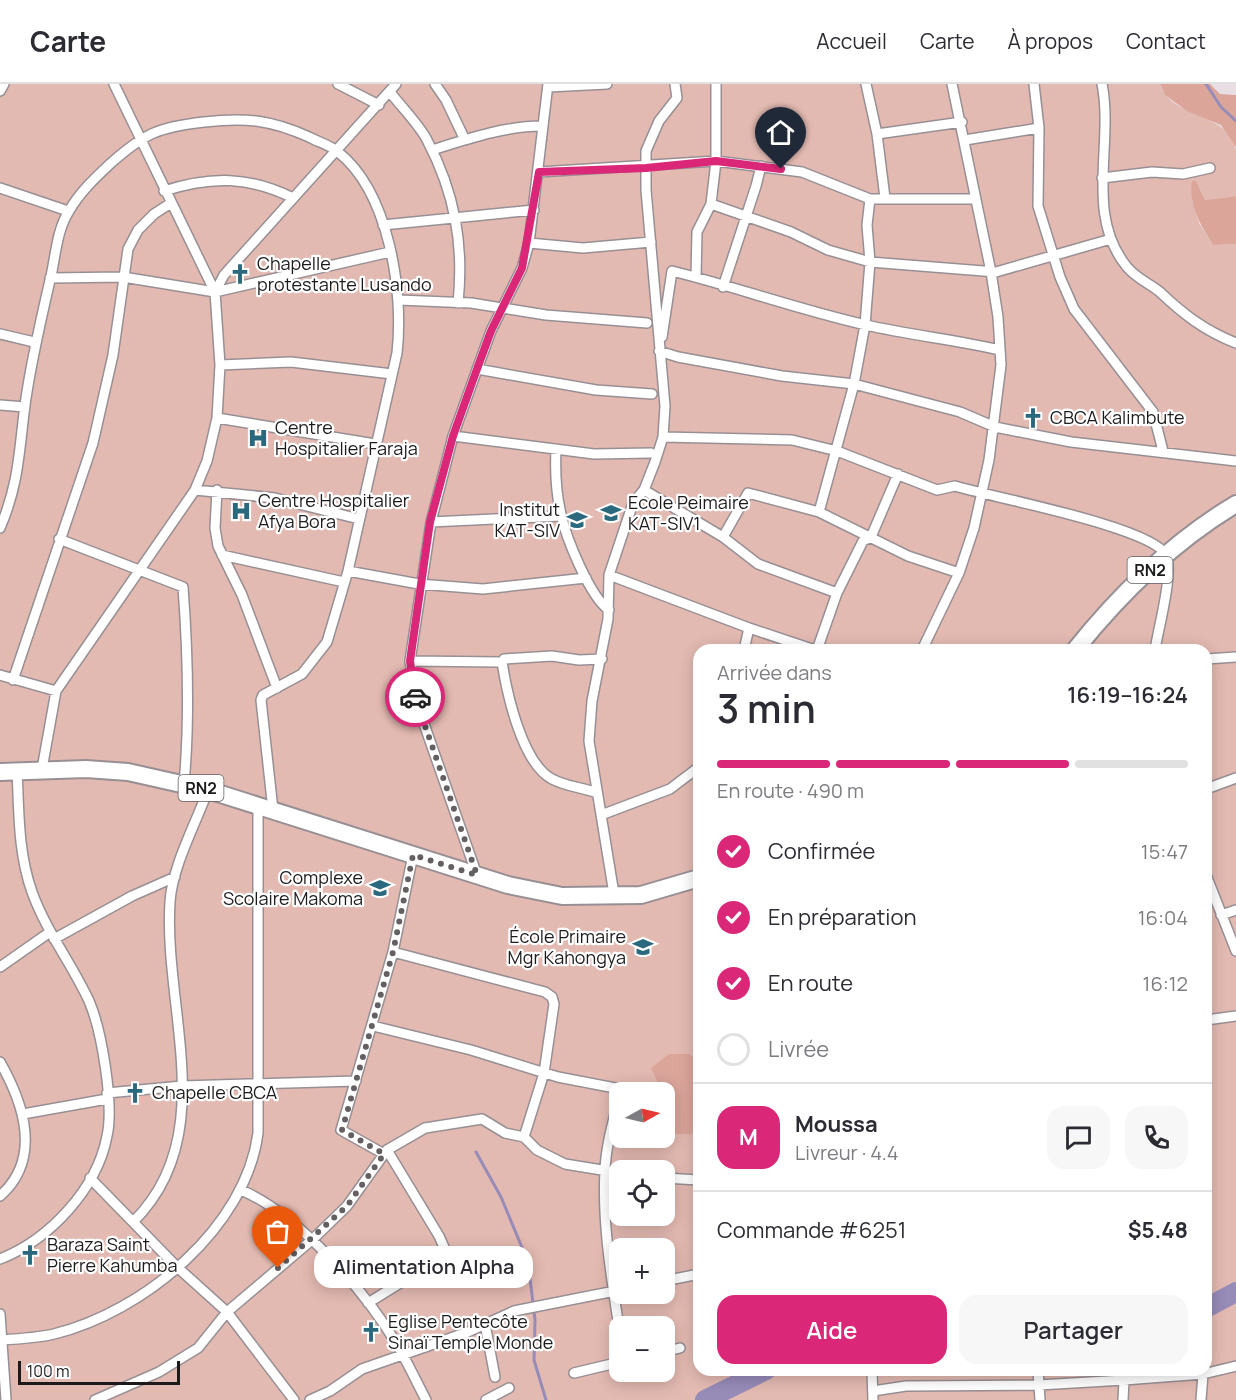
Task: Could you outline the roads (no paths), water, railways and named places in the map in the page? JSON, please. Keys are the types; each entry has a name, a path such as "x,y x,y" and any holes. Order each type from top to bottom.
{"highway":[{"name":"RN2","path":"1081,644 1166,555 1211,519 1236,504"},
{"name":"RN2","path":"8,771 42,769 128,772 183,784 265,807 477,875 562,896 586,898 614,894 641,895 693,880"}],"street":[{"path":"0,91 4,84"},
{"path":"42,769 56,691 137,570 195,490 207,461 217,418 220,365 214,292 114,84"},
{"path":"338,84 379,105"},
{"path":"214,292 224,275 396,84"},
{"path":"435,84 465,140"},
{"path":"477,875 416,701 410,661 419,584 430,522 453,436 502,307 522,268 529,243 548,86 607,84"},
{"path":"614,894 589,741 592,701 602,659 609,610 609,575 633,503 644,490 663,436 665,406 659,351 646,151 659,121 677,98 675,84"},
{"path":"696,277 697,232 711,204 716,161 716,84"},
{"path":"866,84 877,134 885,198"},
{"path":"925,644 959,573 974,528 994,427 1000,350 991,272 974,199 962,122 952,84"},
{"path":"1034,84 1039,128 1038,206 1053,254 1074,309 1153,412 1163,451"},
{"path":"1102,84 1106,105 1102,178 1104,219 1111,239 1126,266 1141,282 1158,290 1189,319 1235,339"},
{"path":"390,92 426,138 455,216 460,237 462,269 458,303"},
{"path":"0,528 18,477 34,342 58,234 68,211 91,182 141,141 167,127 229,119 256,119 274,123 336,150 362,177 383,225 399,300 400,325 392,374 348,571 327,642 302,674 261,700 265,807 260,1082 254,1159 242,1190 211,1234 137,1297 85,1324 55,1334 1,1340"},
{"path":"877,134 962,122"},
{"path":"432,150 527,126 542,126"},
{"path":"965,140 1039,128"},
{"path":"539,172 646,168 716,161 811,175 870,199 974,199"},
{"path":"723,287 747,217 760,166"},
{"path":"1102,178 1152,172 1183,174 1210,168"},
{"path":"164,191 194,182 227,178 259,183 293,198"},
{"path":"0,188 68,211"},
{"path":"819,512 854,384 865,325 870,262 867,225 870,199"},
{"path":"13,680 93,443 113,355 128,249 138,230 154,214 171,203"},
{"path":"711,204 791,232 828,250 870,262 991,272 1111,239"},
{"path":"383,225 455,216 534,210"},
{"path":"529,243 583,248 651,242"},
{"path":"50,278 123,277 214,292 390,252"},
{"path":"659,351 672,271 865,325 946,338 1000,350"},
{"path":"399,300 502,307 546,315 646,323"},
{"path":"0,334 34,342"},
{"path":"659,351 678,357 782,376 854,384 960,412 994,427 1071,442 1236,461"},
{"path":"220,365 291,362 392,374"},
{"path":"477,369 596,390 652,394"},
{"path":"0,405 25,407"},
{"path":"217,418 375,444"},
{"path":"453,436 594,454 651,453"},
{"path":"663,436 792,440 837,451 937,490 955,486 1112,526 1158,545 1166,555 1168,570 1156,644"},
{"path":"556,448 561,516 579,570 601,605 609,610"},
{"path":"818,644 837,593 863,541 871,537 898,474"},
{"path":"195,490 216,490 275,498 359,519"},
{"path":"216,490 215,528 222,555 242,596 277,688"},
{"path":"644,490 723,537 758,564 837,593"},
{"path":"723,537 748,494 819,512 932,565 959,573"},
{"path":"430,522 561,516"},
{"path":"59,539 183,587 189,680 188,738 183,784"},
{"path":"222,555 344,582"},
{"path":"348,571 419,584 483,589 586,578"},
{"path":"609,575 798,644"},
{"path":"745,644 749,628"},
{"path":"410,661 502,662 504,659 552,656 579,660 602,659"},
{"path":"1212,659 1236,657"},
{"path":"502,662 506,685 527,751 550,778 574,788 597,793"},
{"path":"0,675 56,691"},
{"path":"0,1258 51,1229 90,1178 107,1137 107,1096 102,1049 89,1001 52,936 32,891 24,863 8,771"},
{"path":"601,815 646,800 670,789 693,772"},
{"path":"1212,787 1236,778"},
{"path":"133,1222 162,1187 172,1164 182,1113 170,901 175,877 208,790"},
{"path":"368,1303 381,1292 447,1254 385,1152 342,1130 393,952 413,855"},
{"path":"0,967 52,936 175,877"},
{"path":"1212,892 1236,951"},
{"path":"1221,915 1236,910"},
{"path":"393,952 545,992 552,997 554,1004 544,1073 524,1137"},
{"path":"1212,1019 1236,1016"},
{"path":"373,1026 471,1050 544,1073 609,1087"},
{"path":"0,1062 23,1114 27,1142 24,1159 15,1180 0,1196"},
{"path":"23,1114 107,1096 182,1086 356,1081"},
{"path":"95,1400 182,1359 198,1348 227,1312 313,1239 347,1206 385,1152 424,1128 482,1119 505,1133 524,1137 537,1150 566,1164 609,1172"},
{"path":"609,1250 605,1172 610,1148"},
{"path":"90,1178 176,1266 227,1312 294,1400"},
{"path":"675,1179 693,1180"},
{"path":"242,1190 254,1196 313,1239 368,1303 402,1356 426,1400"},
{"path":"675,1279 693,1275"},
{"path":"310,1400 330,1391 362,1369 402,1356 523,1308 544,1306 609,1292"},
{"path":"0,1314 6,1400"},
{"path":"485,1324 495,1377"},
{"path":"675,1349 680,1348"},
{"path":"574,1373 609,1365"},
{"path":"1212,1372 1236,1366"},
{"path":"872,1376 873,1396 906,1386 1039,1385 1177,1376"},
{"path":"1038,1376 1040,1400"},
{"path":"1201,1400 1203,1376"},
{"path":"1123,1400 1124,1380"},
{"path":"486,1400 509,1388"}],"waterway":[{"path":"1206,84 1221,107 1236,121"},
{"path":"476,1152 501,1197 528,1262 535,1320 534,1360 546,1400"},
{"path":"1212,1305 1236,1292"},
{"path":"705,1400 754,1376"}],"place":[{"name":"Chapelle protestante Lusando","path":"240,274"},
{"name":"CBCA Kalimbute","path":"1033,418"},
{"name":"Centre Hospitalier Faraja","path":"258,438"},
{"name":"Centre Hospitalier Afya Bora","path":"241,511"},
{"name":"Ecole Peimaire KAT-SIV1","path":"611,513"},
{"name":"Institut KAT-SIV","path":"577,520"},
{"name":"Complexe Scolaire Makoma","path":"380,888"},
{"name":"École Primaire Mgr Kahongya","path":"643,947"},
{"name":"Chapelle CBCA","path":"135,1093"},
{"name":"Baraza Saint Pierre Kahumba","path":"30,1255"},
{"name":"Alimentation Alpha","path":"278,1268"},
{"name":"Eglise Pentecôte Sinaï Temple Monde","path":"371,1332"}]}
